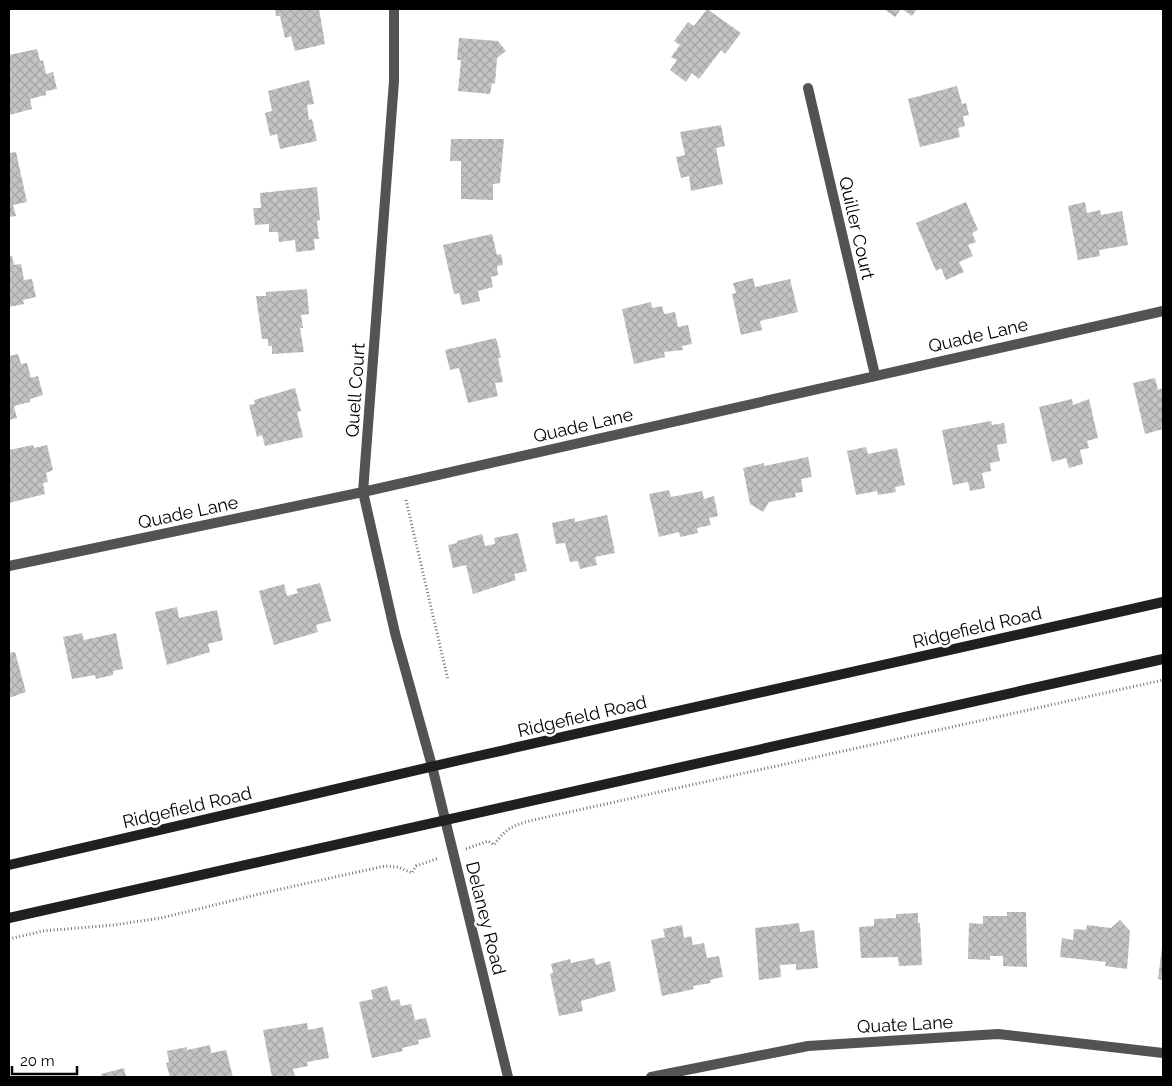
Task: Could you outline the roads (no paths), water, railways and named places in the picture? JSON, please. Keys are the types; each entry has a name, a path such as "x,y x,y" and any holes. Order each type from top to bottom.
{"main road":[{"name":"Ridgefield Road","path":"9,865 432,766 1163,602"},
{"path":"9,918 1163,659"}],"street":[{"name":"Quell Court","path":"394,9 394,81 363,492 395,633 432,766"},
{"name":"Quiller Court","path":"808,88 875,375"},
{"name":"Quade Lane","path":"9,566 363,492 1163,311"},
{"name":"Delaney Road","path":"432,766 508,1077"},
{"name":"Quate Lane","path":"651,1077 808,1046 998,1034 1163,1053"}]}
